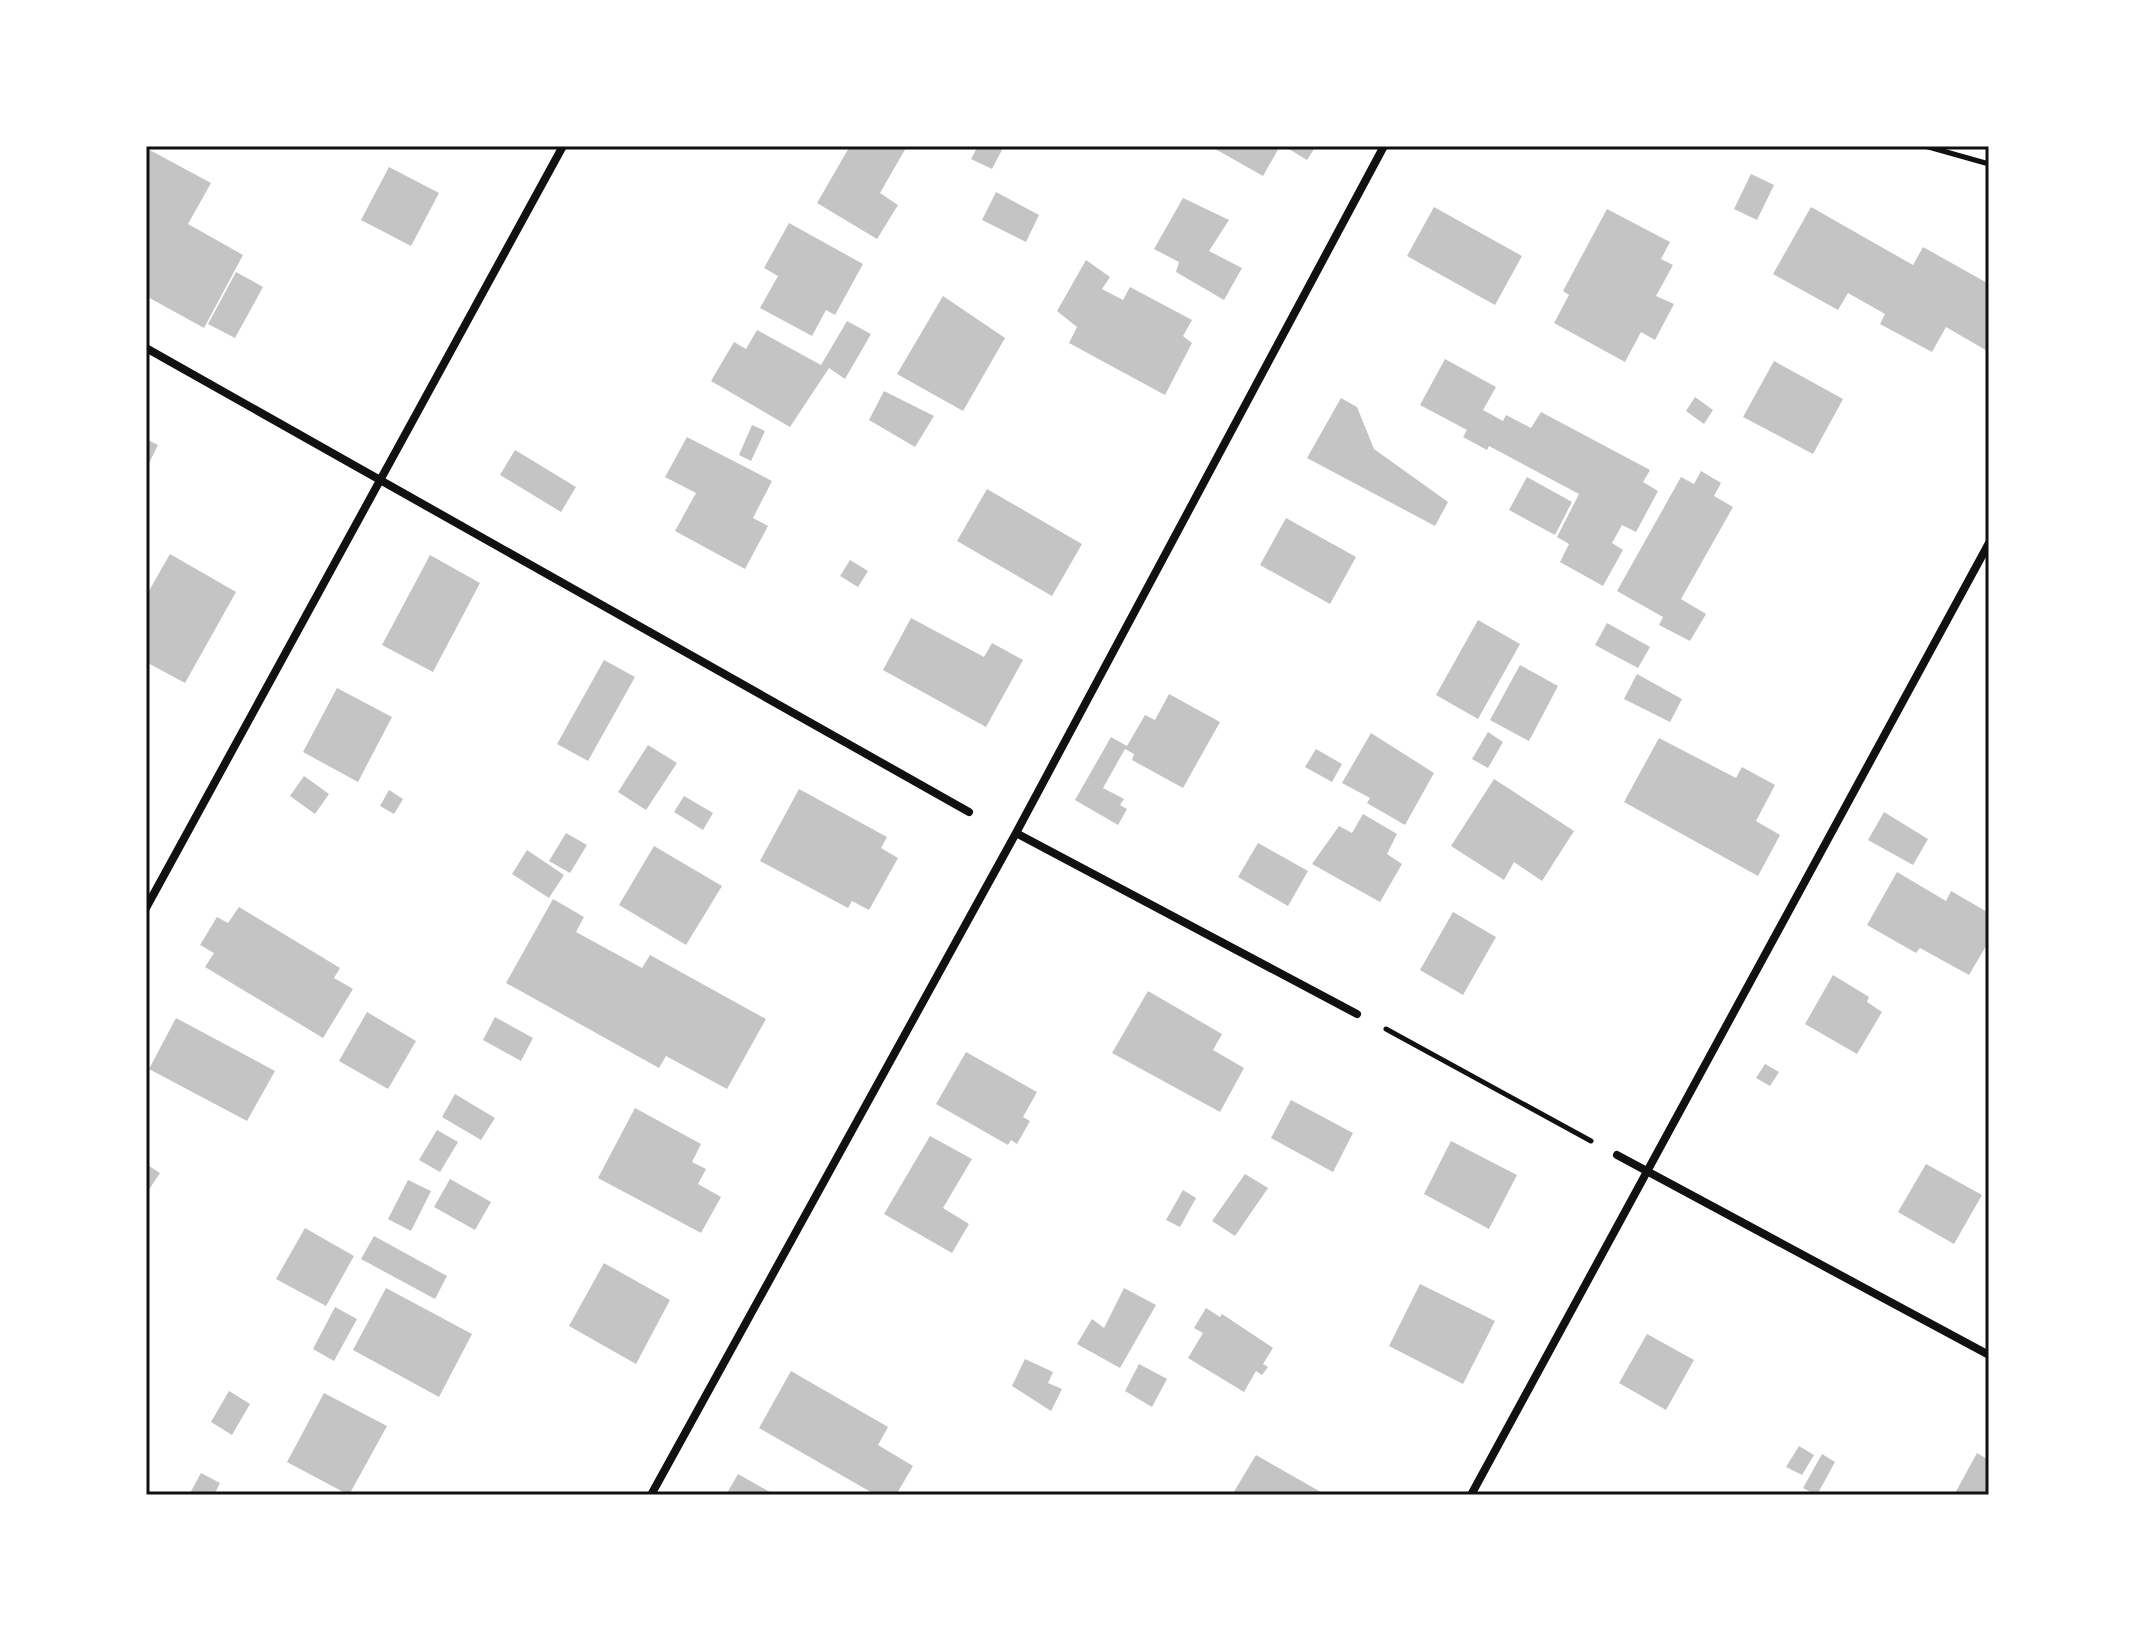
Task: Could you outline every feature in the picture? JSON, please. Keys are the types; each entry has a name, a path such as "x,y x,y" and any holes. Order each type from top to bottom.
{"street":[{"path":"146,908 563,146"},
{"path":"651,1495 1016,833 1384,146"},
{"path":"146,348 969,812"},
{"path":"1471,1495 1989,543"},
{"path":"1016,833 1357,1014"},
{"path":"1617,1155 1989,1355"}],"path":[{"path":"1925,146 1989,164"},
{"path":"1357,1014 1617,1155"}],"building":[{"path":"850,146 907,146 880,193 898,205 877,239 817,203"},
{"path":"978,146 1004,146 992,169 971,159"},
{"path":"1210,146 1280,146 1263,176"},
{"path":"1284,146 1316,146 1307,160"},
{"path":"146,148 211,183 188,224 243,255 204,328 146,296"},
{"path":"389,167 439,193 411,246 361,220"},
{"path":"1751,174 1774,185 1757,220 1734,209"},
{"path":"996,192 1039,215 1026,242 982,220"},
{"path":"1183,198 1229,220 1209,251 1242,268 1224,300 1176,272 1179,262 1154,249"},
{"path":"1434,207 1522,256 1495,305 1407,256"},
{"path":"1811,207 1913,265 1923,247 1989,284 1989,352 1946,327 1932,352 1880,324 1885,314 1848,293 1838,310 1773,274"},
{"path":"1607,209 1670,242 1661,259 1673,265 1656,296 1674,304 1655,340 1641,332 1625,362 1554,323 1569,295 1563,291"},
{"path":"789,223 863,264 835,315 826,310 812,336 760,308 778,276 764,268"},
{"path":"1086,260 1110,277 1102,289 1123,300 1130,287 1192,320 1183,336 1192,343 1165,395 1069,343 1077,327 1057,311"},
{"path":"236,272 263,287 235,338 208,324"},
{"path":"943,296 1005,338 963,411 897,374"},
{"path":"847,321 871,334 845,379 829,368 790,427 711,381 734,342 746,349 757,330 821,365"},
{"path":"1445,359 1496,387 1483,410 1503,421 1506,415 1531,428 1541,412 1650,470 1643,482 1658,491 1636,532 1622,525 1612,543 1623,550 1603,586 1560,562 1569,544 1557,537 1579,494 1489,446 1487,450 1463,437 1467,430 1420,405"},
{"path":"1774,361 1843,399 1813,454 1743,417"},
{"path":"884,391 934,416 915,447 869,420"},
{"path":"1695,397 1713,410 1704,424 1686,411"},
{"path":"1341,398 1357,407 1374,449 1448,502 1435,526 1307,458"},
{"path":"752,425 765,431 751,461 739,455"},
{"path":"687,437 772,481 753,518 768,526 745,569 675,531 696,493 665,477"},
{"path":"146,439 158,445 146,469"},
{"path":"515,450 576,487 561,512 500,475"},
{"path":"1701,471 1721,483 1714,496 1733,507 1681,599 1706,614 1690,641 1659,625 1663,617 1617,591 1681,477 1694,484"},
{"path":"1527,477 1572,502 1555,535 1509,510"},
{"path":"987,489 1082,544 1052,596 957,541"},
{"path":"1286,518 1356,557 1330,604 1260,565"},
{"path":"170,554 236,592 185,683 146,662 146,596"},
{"path":"430,555 480,583 433,672 382,645"},
{"path":"850,560 868,571 858,587 840,576"},
{"path":"911,618 984,657 992,643 1023,660 986,727 883,670"},
{"path":"1478,620 1520,644 1478,719 1436,695"},
{"path":"1607,623 1650,647 1638,668 1595,645"},
{"path":"604,660 635,677 588,761 557,744"},
{"path":"1520,665 1558,686 1529,741 1490,720"},
{"path":"1637,674 1682,699 1670,722 1624,699"},
{"path":"337,688 392,717 358,782 303,752"},
{"path":"1169,694 1220,722 1183,788 1132,760 1134,754 1125,749 1103,788 1124,799 1120,805 1127,809 1118,825 1075,800 1111,737 1127,746 1145,715 1155,720"},
{"path":"1488,732 1503,742 1488,768 1472,759"},
{"path":"1371,733 1434,773 1405,825 1367,803 1370,798 1342,783"},
{"path":"1659,738 1736,778 1742,767 1775,785 1756,821 1780,835 1758,876 1624,802"},
{"path":"648,745 677,763 646,810 618,792"},
{"path":"1316,749 1342,764 1332,782 1305,767"},
{"path":"304,776 329,794 315,814 290,796"},
{"path":"1494,779 1574,831 1542,881 1514,862 1504,880 1451,846"},
{"path":"799,789 887,837 881,848 898,858 869,910 852,901 848,908 760,861"},
{"path":"389,790 403,799 394,814 380,806"},
{"path":"684,796 713,813 703,830 674,812"},
{"path":"1884,812 1928,839 1913,865 1868,840"},
{"path":"1363,814 1397,834 1387,854 1402,864 1380,902 1312,864 1339,826 1352,833"},
{"path":"566,833 587,845 570,873 549,861"},
{"path":"1258,843 1308,871 1288,906 1238,877"},
{"path":"654,846 722,886 686,945 619,905"},
{"path":"527,850 564,875 549,898 512,874"},
{"path":"1897,872 1946,901 1951,891 1989,913 1989,941 1969,975 1920,948 1916,953 1867,925"},
{"path":"553,899 584,917 576,932 642,968 650,955 766,1019 727,1089 666,1056 659,1068 506,983"},
{"path":"239,907 340,968 334,978 353,989 323,1038 205,967 214,953 200,945 217,917 228,923"},
{"path":"1453,912 1496,937 1463,995 1420,970"},
{"path":"1833,975 1869,997 1867,1002 1882,1012 1857,1054 1805,1024"},
{"path":"1148,991 1222,1034 1213,1050 1244,1068 1220,1112 1112,1053"},
{"path":"367,1012 416,1041 388,1089 339,1061"},
{"path":"495,1017 533,1038 521,1061 483,1040"},
{"path":"176,1018 275,1071 247,1121 149,1069"},
{"path":"966,1052 1037,1092 1023,1117 1030,1121 1017,1144 1011,1140 1008,1145 936,1104"},
{"path":"1765,1064 1779,1072 1770,1086 1756,1078"},
{"path":"455,1094 495,1118 481,1140 442,1117"},
{"path":"1291,1100 1353,1133 1333,1172 1271,1138"},
{"path":"635,1108 701,1144 692,1162 706,1169 698,1184 721,1197 701,1233 598,1178"},
{"path":"437,1130 458,1142 440,1172 419,1160"},
{"path":"930,1136 972,1159 943,1208 969,1224 952,1253 884,1214"},
{"path":"1451,1141 1517,1175 1489,1229 1424,1194"},
{"path":"146,1164 160,1173 146,1194"},
{"path":"1926,1164 1982,1195 1954,1244 1898,1212"},
{"path":"1245,1174 1268,1188 1235,1236 1212,1221"},
{"path":"450,1179 491,1202 475,1230 434,1207"},
{"path":"408,1180 431,1191 411,1231 388,1219"},
{"path":"1183,1190 1196,1198 1180,1227 1166,1220"},
{"path":"305,1228 354,1256 326,1306 276,1279"},
{"path":"374,1236 447,1276 435,1299 361,1259"},
{"path":"604,1263 670,1300 636,1364 569,1326"},
{"path":"1420,1284 1495,1321 1463,1384 1389,1346"},
{"path":"386,1288 472,1334 439,1397 353,1350"},
{"path":"1124,1288 1156,1305 1120,1368 1077,1344 1092,1319 1104,1328"},
{"path":"335,1307 357,1319 334,1361 313,1349"},
{"path":"1206,1308 1220,1317 1222,1314 1273,1348 1263,1364 1268,1367 1262,1375 1256,1371 1244,1392 1188,1358 1203,1333 1194,1328"},
{"path":"1647,1334 1694,1360 1666,1410 1619,1383"},
{"path":"1025,1359 1053,1372 1048,1383 1062,1389 1051,1411 1012,1386"},
{"path":"1139,1364 1167,1379 1152,1407 1125,1391"},
{"path":"791,1371 888,1427 878,1445 913,1466 896,1495 876,1495 759,1428"},
{"path":"229,1391 250,1404 232,1435 211,1422"},
{"path":"324,1393 387,1426 349,1495 287,1462"},
{"path":"1799,1446 1814,1455 1802,1475 1786,1467"},
{"path":"1977,1453 1989,1460 1989,1495 1954,1495"},
{"path":"1822,1454 1835,1462 1817,1495 1803,1488"},
{"path":"1256,1455 1326,1495 1232,1495"},
{"path":"201,1473 220,1483 214,1495 189,1495"},
{"path":"738,1474 775,1495 726,1495"}]}
